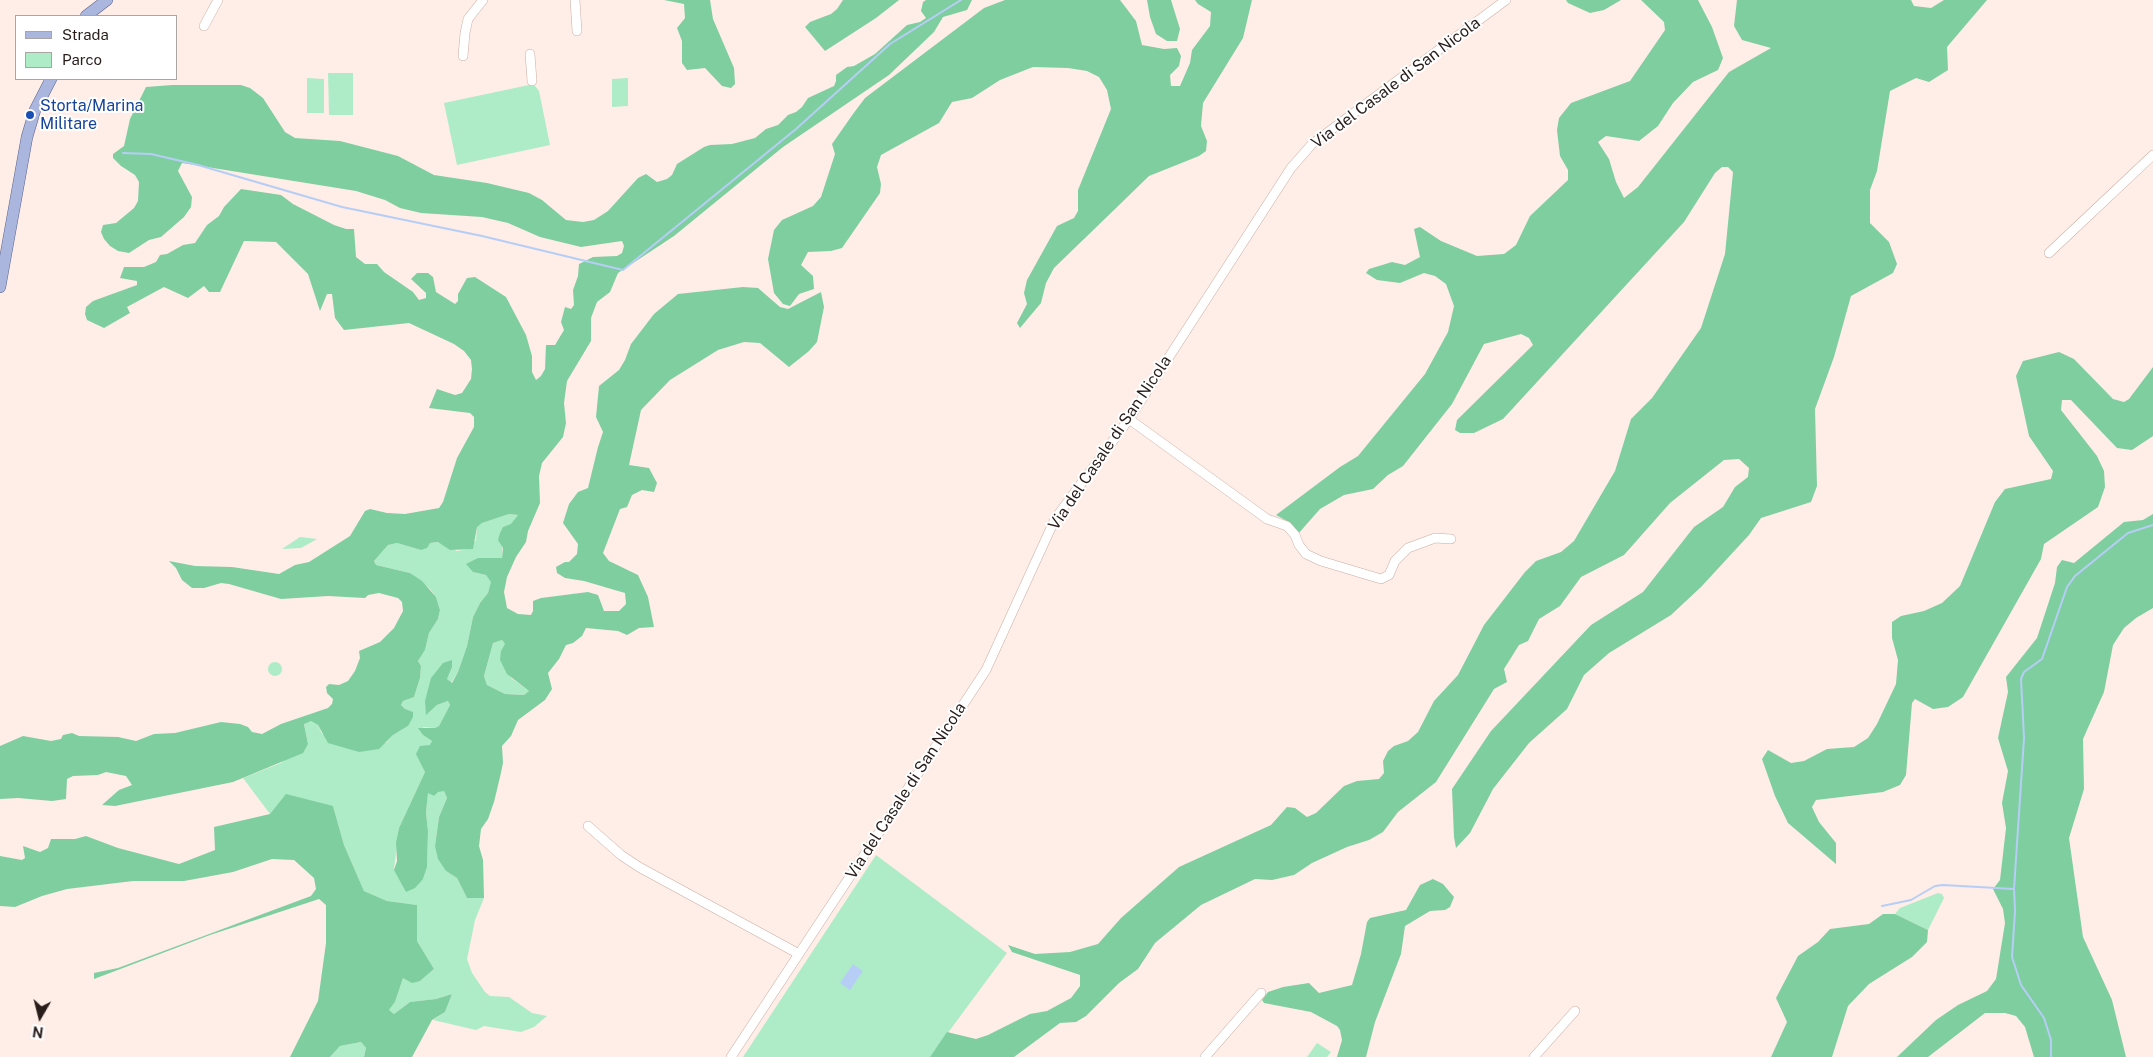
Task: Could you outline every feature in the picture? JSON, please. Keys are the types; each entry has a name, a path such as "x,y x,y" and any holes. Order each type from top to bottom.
{"main road":[{"path":"87,15 107,0"},
{"path":"0,288 27,137 35,110 50,80"}],"street":[{"path":"204,26 218,0"},
{"path":"463,56 468,19 483,0"},
{"path":"575,0 577,31"},
{"name":"Via del Casale di San Nicola","path":"731,1057 986,670 1055,519 1129,419 1296,162 1312,144 1506,0"},
{"path":"530,54 532,81"},
{"path":"2048,253 2153,156"},
{"path":"1129,419 1267,518 1287,526 1296,535 1299,545 1306,554 1321,561 1381,579 1389,576 1395,561 1408,548 1435,538 1451,539"},
{"path":"588,826 621,855 639,867 799,954"},
{"path":"1205,1057 1261,993"},
{"path":"1534,1057 1575,1011"}],"green space":[{"path":"664,0 710,0 713,19 734,68 735,84 731,88 722,86 705,68 687,70 682,63 682,41 677,28 685,18 684,4"},
{"path":"843,0 899,0 876,18 825,51 805,27 810,22 831,14"},
{"path":"926,0 972,0 967,10 943,17 934,32 889,75 783,147 674,236 618,273 610,292 597,302 591,318 591,341 567,381 564,403 566,423 563,437 542,463 539,476 540,503 528,531 526,542 516,557 507,577 504,592 507,608 518,614 531,615 533,601 541,598 588,592 598,595 604,611 619,611 626,604 625,593 584,581 565,578 557,573 556,567 569,562 577,554 578,544 563,523 569,504 578,492 588,488 603,432 596,417 599,386 619,370 631,344 654,314 678,294 743,287 758,288 780,307 788,309 821,292 824,307 817,342 789,367 760,343 744,342 718,350 670,380 641,410 629,465 649,468 657,483 654,492 642,490 632,495 627,507 620,509 603,553 609,561 638,575 648,597 654,627 639,628 627,635 618,631 586,628 582,636 573,643 566,645 559,659 548,673 552,689 545,700 518,720 511,736 502,746 503,763 494,802 488,819 481,829 479,846 483,860 484,898 467,898 457,878 446,871 438,859 435,846 439,817 447,798 444,791 438,792 434,796 428,793 426,813 428,831 427,867 423,879 415,888 406,892 394,870 397,861 396,843 399,828 425,772 416,754 420,746 430,745 432,741 423,735 418,728 435,728 439,726 450,705 448,701 437,705 426,715 425,701 431,678 443,663 452,660 452,667 447,679 452,683 467,646 473,617 488,593 491,582 486,575 473,572 466,564 478,558 502,558 503,548 498,540 500,533 503,527 511,524 518,515 509,514 482,523 477,527 473,549 450,550 438,542 430,543 427,548 421,550 397,543 388,545 374,561 376,565 410,573 422,581 436,597 440,610 438,619 429,633 425,650 418,661 421,666 420,678 414,697 403,701 401,705 413,712 413,717 408,726 393,735 379,749 359,752 328,743 318,725 311,721 304,724 308,744 303,753 233,782 115,806 102,805 119,790 132,785 126,776 106,772 98,775 73,776 67,779 66,799 52,801 18,798 0,799 0,746 23,736 51,741 61,739 63,735 72,733 79,736 118,737 136,741 154,734 175,733 221,722 240,724 248,727 252,732 262,734 281,724 328,708 332,704 333,699 327,693 326,687 329,684 339,685 348,681 355,671 360,658 359,651 380,642 394,628 403,611 402,602 398,598 379,593 368,595 365,598 328,596 281,599 221,583 204,588 192,588 182,580 176,568 169,561 195,566 232,567 279,574 295,565 309,562 350,536 365,511 370,509 387,513 405,514 439,508 443,502 457,458 474,427 474,417 470,413 429,408 437,389 455,395 462,393 471,379 471,360 464,351 454,344 409,323 344,330 335,318 332,294 327,294 320,311 308,274 276,242 244,241 220,292 209,292 204,286 188,298 164,287 127,307 130,313 104,328 87,320 85,314 86,307 93,301 137,285 137,281 120,278 124,267 144,267 156,262 160,255 167,254 183,245 195,243 207,225 219,216 224,207 241,189 281,195 293,204 334,225 346,229 354,229 356,257 365,264 377,264 384,272 413,292 419,300 426,298 426,293 411,279 417,273 428,273 433,277 436,292 455,304 467,278 475,277 506,297 526,335 532,356 532,372 536,380 545,369 546,345 555,345 564,330 561,322 565,307 571,309 574,305 573,290 578,276 579,264 593,257 617,256 622,253 624,246 622,241 581,247 540,237 508,223 482,217 421,213 400,208 385,200 356,191 182,163 178,171 192,197 191,207 184,217 161,237 149,240 129,253 118,251 104,239 101,232 103,225 116,223 134,208 138,201 139,182 135,175 113,158 113,154 124,146 130,119 146,87 241,85 250,88 263,98 285,132 295,138 340,141 398,156 434,175 487,183 529,193 542,200 566,220 583,222 594,220 608,211 638,178 646,174 657,182 667,179 672,175 677,164 704,147 732,144 755,138 766,129 778,125 788,115 802,107 808,98 834,86 836,75 847,67 854,66 875,54 907,25 920,22 926,18 921,11 923,2","holes":["502,640 505,644 501,651 500,660 507,674 529,691 524,695 505,694 487,685 484,676 493,643"]},
{"path":"1005,0 1120,0 1136,21 1142,45 1164,49 1177,48 1181,56 1179,66 1170,75 1171,86 1180,86 1190,63 1192,50 1210,26 1211,12 1195,0 1252,0 1243,38 1203,103 1201,126 1207,141 1206,151 1199,156 1149,176 1054,268 1046,283 1041,303 1020,328 1017,323 1027,304 1024,293 1027,280 1057,226 1074,218 1078,211 1078,190 1111,109 1107,90 1099,77 1087,71 1068,68 1033,67 1000,80 972,98 952,102 939,123 881,155 877,167 881,184 880,193 842,248 831,251 808,252 801,265 813,276 814,289 799,294 790,306 783,304 774,293 768,259 774,230 782,220 813,206 821,197 835,154 832,144 853,114 865,98 984,8"},
{"path":"1147,0 1171,0 1180,29 1177,41 1167,41 1156,34"},
{"path":"1566,0 1621,0 1604,10 1590,13 1568,3"},
{"path":"1641,0 1698,0 1712,27 1723,58 1718,70 1693,82 1673,103 1658,126 1639,141 1606,136 1598,142 1609,159 1616,182 1624,198 1638,187 1729,72 1771,48 1742,40 1734,26 1737,0 1911,0 1914,6 1931,8 1944,0 1987,0 1947,47 1948,70 1929,82 1916,78 1890,91 1877,171 1870,190 1870,223 1889,242 1897,264 1893,273 1851,296 1834,357 1815,409 1817,486 1811,502 1761,518 1749,535 1701,587 1671,615 1609,653 1584,675 1567,709 1529,743 1493,789 1470,833 1456,848 1452,789 1491,731 1591,625 1643,592 1694,527 1723,507 1735,487 1748,477 1749,468 1739,459 1724,460 1670,503 1624,555 1581,577 1560,606 1539,619 1528,641 1519,645 1504,669 1507,682 1494,689 1436,782 1398,812 1383,832 1369,840 1347,847 1312,863 1294,875 1272,880 1255,879 1201,905 1155,943 1138,969 1119,983 1086,1016 1076,1022 1060,1023 1014,1057 930,1057 947,1032 976,1039 988,1035 1030,1014 1047,1011 1071,998 1080,986 1080,975 1012,952 1008,945 1035,954 1070,952 1098,944 1121,918 1179,867 1271,825 1287,807 1295,808 1307,817 1316,813 1344,786 1357,781 1379,779 1384,773 1383,761 1388,751 1394,746 1408,741 1418,732 1434,701 1458,675 1484,625 1525,572 1536,561 1561,552 1574,541 1615,471 1631,419 1652,398 1701,328 1725,254 1733,172 1728,167 1722,167 1715,173 1684,222 1503,419 1474,433 1460,433 1455,430 1457,420 1533,345 1529,338 1521,334 1484,344 1452,404 1403,466 1388,475 1373,489 1344,495 1320,509 1298,534 1289,522 1276,515 1340,467 1358,456 1425,374 1448,332 1454,306 1446,284 1435,276 1424,273 1400,283 1377,280 1366,273 1369,269 1392,262 1405,265 1420,257 1414,229 1420,227 1441,241 1477,256 1504,254 1516,245 1530,216 1568,180 1568,170 1560,156 1557,130 1559,118 1571,103 1630,81 1665,30 1664,22"},
{"path":"328,73 353,73 353,115 329,115"},
{"path":"307,78 324,79 324,113 307,113"},
{"path":"628,78 628,106 612,107 612,79"},
{"path":"529,85 535,86 539,91 550,145 457,165 444,103"},
{"path":"2059,352 2074,359 2113,399 2124,402 2129,399 2153,367 2153,436 2132,450 2117,448 2071,400 2062,400 2061,410 2097,456 2104,471 2105,487 2098,507 2044,544 2041,559 1963,697 1948,707 1933,709 1915,699 1912,703 1906,775 1900,785 1883,792 1816,800 1812,807 1819,822 1836,843 1836,864 1788,823 1775,796 1762,759 1768,750 1791,763 1804,761 1827,749 1854,747 1868,738 1877,724 1896,684 1898,660 1892,638 1892,622 1901,616 1924,611 1942,603 1960,586 1995,502 2005,489 2051,479 2053,471 2029,436 2016,376 2023,361"},
{"path":"509,514 518,515 511,525 503,527 502,558 478,558 473,572 486,575 492,581 488,593 473,617 467,646 458,672 451,683 447,679 452,667 427,714 437,705 448,701 450,705 439,726 435,728 423,727 423,735 432,741 425,772 399,828 394,869 423,879 427,866 428,831 426,813 428,792 434,796 438,791 444,791 447,798 439,817 435,846 446,871 457,878 467,898 484,898 475,920 467,959 472,973 490,996 509,997 532,1013 547,1016 534,1027 521,1032 484,1026 476,1030 433,1020 445,1012 452,994 436,999 410,1002 394,1014 389,1010 395,1002 403,978 420,981 434,969 417,941 416,905 387,901 364,891 344,845 333,806 270,814 243,778 281,763 308,744 304,723 311,721 318,725 322,734 386,743 393,735 408,726 405,709 401,705 403,701 414,697 420,678 421,666 418,661 425,650 429,633 438,619 440,610 436,597 430,589 410,573 376,565 374,561 388,545 397,543 421,550 430,543 438,542 457,551 468,549 476,540 477,526"},
{"path":"2153,514 2153,608 2124,628 2113,645 2104,692 2083,739 2084,789 2069,838 2083,937 2112,1000 2126,1057 2034,1057 2025,1027 2016,1016 2005,1013 1985,1013 1928,1057 1897,1057 1936,1020 1958,1005 1987,991 1996,979 2005,923 2003,909 1993,889 2000,880 2006,828 2002,803 2008,771 1998,738 2008,692 2006,677 2037,638 2055,583 2057,567 2062,560 2074,563 2124,522 2143,520"},
{"path":"300,537 317,539 301,548 282,549"},
{"path":"502,640 505,644 511,678 529,691 524,695 505,694 487,685 484,676 493,643"},
{"path":"272,662 278,662 282,669 278,676 272,676 268,672 268,666"},
{"path":"286,794 333,806 344,845 364,891 387,901 417,905 417,941 434,969 420,981 412,983 403,978 395,1002 389,1010 394,1014 410,1002 436,999 452,994 445,1012 432,1020 412,1057 364,1057 366,1048 361,1042 340,1046 330,1057 290,1057 318,1001 326,943 326,905 319,899 210,935 94,979 94,973 118,968 311,896 316,889 314,878 294,860 272,859 233,872 184,881 133,881 67,889 42,896 15,907 0,906 0,856 22,860 25,858 23,846 40,852 48,848 51,839 75,839 86,836 118,848 179,864 215,850 214,827 270,814"},
{"path":"876,855 1007,953 930,1057 743,1057"},
{"path":"1433,879 1443,884 1454,897 1450,907 1445,910 1430,911 1405,926 1401,954 1375,1022 1366,1057 1337,1057 1342,1040 1340,1030 1337,1026 1311,1012 1264,1003 1262,1000 1268,992 1283,987 1309,983 1319,993 1352,985 1361,954 1367,922 1370,918 1406,910 1420,885"},
{"path":"1938,893 1942,894 1944,898 1928,930 1895,914 1900,908"},
{"path":"1883,914 1895,914 1928,930 1927,942 1912,957 1869,984 1848,1006 1832,1057 1771,1057 1787,1022 1776,998 1798,956 1818,942 1830,929 1869,924"},
{"path":"361,1042 366,1048 364,1057 330,1057 340,1046"},
{"path":"1317,1043 1331,1052 1327,1057 1307,1057"}],"water":[{"path":"853,964 863,971 850,990 840,983"}],"waterway":[{"path":"123,153 151,154 198,165 342,207 482,236 623,270 796,129 890,44 961,0"},
{"path":"2051,1057 2051,1040 2044,1018 2021,985 2012,957 2015,911 2014,889 2024,738 2021,679 2024,672 2042,659 2067,587 2075,576 2128,533 2153,525"},
{"path":"1882,906 1911,900 1935,886 2014,889"}],"place":[{"name":"Storta/Marina Militare","path":"30,115"}]}
